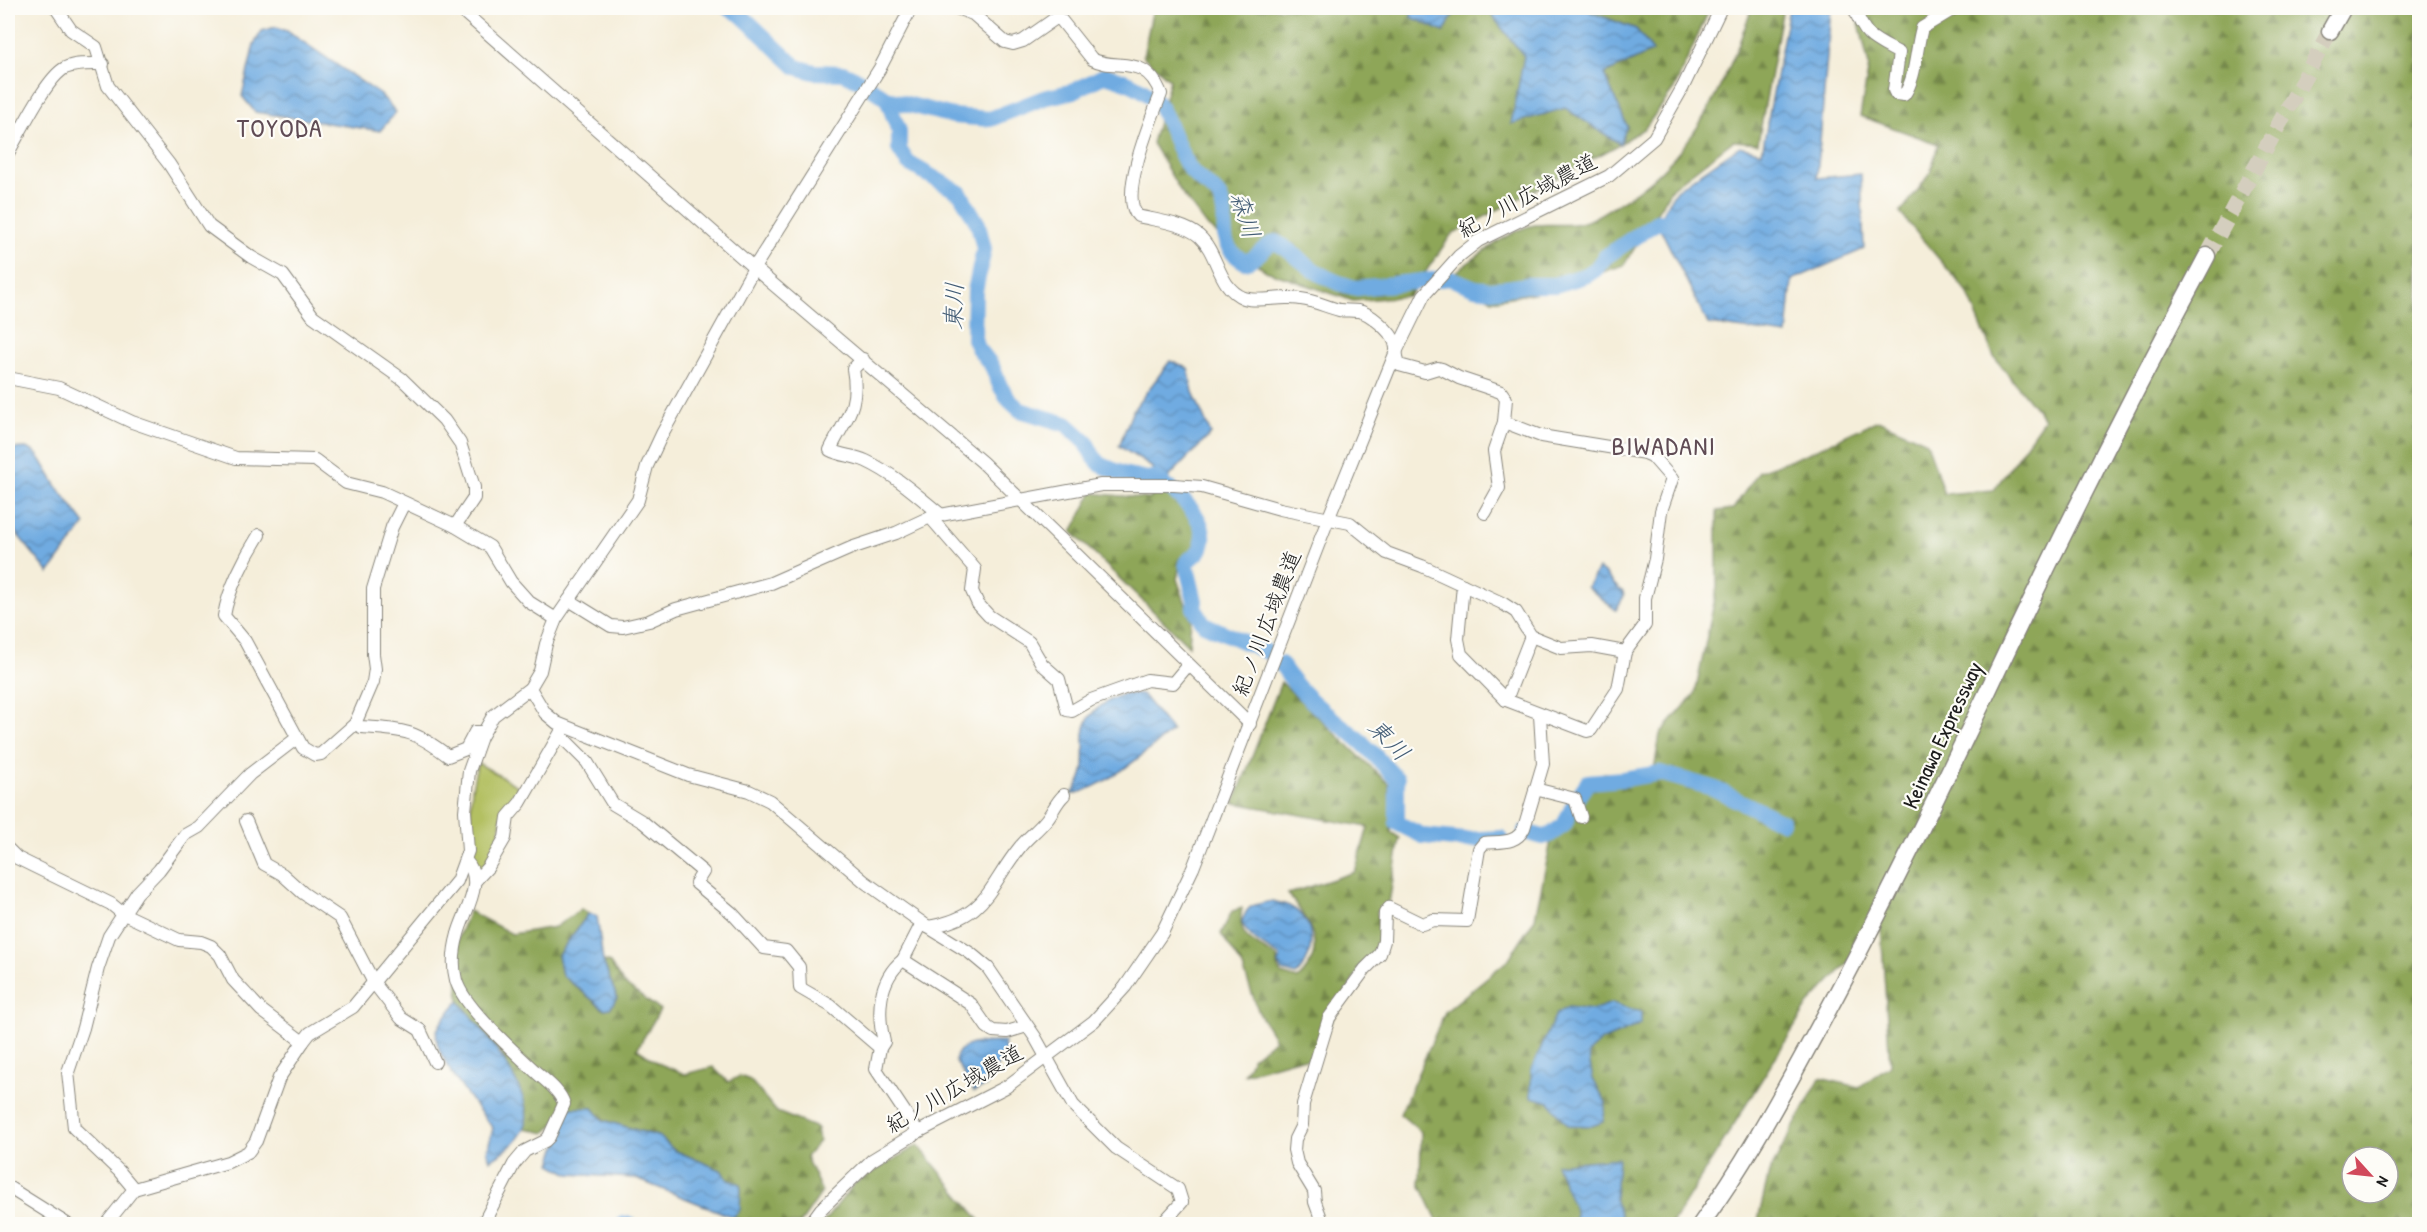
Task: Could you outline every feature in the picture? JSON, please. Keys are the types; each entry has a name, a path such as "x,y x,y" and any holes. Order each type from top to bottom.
{"highway":[{"path":"2330,31 2343,8"},
{"name":"Keinawa Expressway","path":"1701,1224 1751,1147 1864,944 1920,834 2046,567 2132,396 2207,256"}],"street":[{"path":"56,8 71,30 96,47 108,86 169,164 209,225 251,257 284,275 313,316 402,379 444,420 460,443 474,487 474,498 455,526"},
{"path":"459,8 754,268 982,462 1250,724"},
{"path":"106,1224 134,1189 228,1162 248,1152 256,1141 279,1078 303,1042 310,1034 353,1007 457,881 468,851 465,811 469,771 483,732 493,716 530,688 540,671 546,644 556,619 638,500 647,466 662,434 754,268 880,68 911,8"},
{"path":"956,8 973,14 1005,42 1013,44 1023,41 1056,18 1061,20 1092,59 1098,62 1134,65 1157,84 1161,94 1140,153 1131,195 1135,213 1138,216 1182,227 1201,238 1226,284 1245,298 1296,298 1341,310 1363,312 1377,321 1392,337 1399,365 1425,372 1442,369 1459,378 1501,392 1506,399 1503,412 1504,422 1494,451 1499,488 1485,513"},
{"name":"紀ノ川広域農道","path":"810,1224 821,1209 872,1160 918,1132 1006,1087 1094,1021 1125,987 1162,933 1193,868 1395,354 1424,295 1459,256 1478,241 1609,176 1654,138 1683,87 1721,8"},
{"path":"1854,8 1863,30 1875,40 1899,53 1894,90 1896,94 1904,95 1909,89 1913,76 1922,28 1955,8"},
{"path":"8,153 53,78 66,68 80,64 103,64"},
{"path":"863,360 853,369 856,386 851,414 830,450 838,455 847,454 867,461 887,473 935,515 975,569 972,591 978,604 988,616 1029,642 1042,664 1059,679 1067,710 1072,711 1091,700 1147,680 1173,683 1188,665"},
{"path":"8,378 59,388 132,422 236,458 315,460 346,483 382,492 455,526 490,547 511,582 529,602 556,619"},
{"path":"1462,585 1459,650 1506,700 1540,715 1587,731 1591,730 1618,688 1625,652 1645,625 1645,598 1655,559 1661,511 1672,479 1652,456 1646,453 1541,436 1504,422"},
{"path":"569,600 611,626 623,627 649,621 676,609 771,583 935,515 1101,485 1174,484 1202,487 1280,508 1350,523 1376,545 1397,558 1422,566 1502,603 1516,612 1531,636 1561,648 1592,646 1625,652"},
{"path":"260,535 246,556 226,604 224,616 245,641 303,748 315,755 321,754 355,724 373,682 375,669 373,589 392,527 404,502"},
{"path":"1506,700 1531,636"},
{"path":"530,688 545,713 587,762 613,804 643,822 703,872 696,884 732,913 764,948 786,951 800,967 800,988 831,1006 880,1048"},
{"path":"1323,1224 1315,1202 1314,1191 1298,1163 1294,1150 1295,1139 1302,1125 1303,1104 1329,1018 1365,969 1380,954 1384,941 1385,913 1389,908 1422,924 1433,920 1467,921 1479,849 1484,843 1514,841 1521,836 1543,764 1540,715"},
{"path":"355,724 361,727 406,731 426,739 448,756 466,749 475,732 483,732"},
{"path":"475,880 488,867 504,838 508,817 520,803 562,731"},
{"path":"562,731 688,775 749,791 770,801 865,882 925,925 970,953 988,968 1027,1026 1073,1105 1116,1148 1178,1189 1182,1202 1162,1224"},
{"path":"134,1189 119,1171 74,1128 68,1072 109,936 137,893 159,870 185,835 199,827 250,774 297,738"},
{"path":"1535,789 1575,799 1581,817"},
{"path":"925,925 955,921 968,914 990,895 994,882 1021,846 1046,820 1058,800 1065,795"},
{"path":"246,821 264,864 282,874 303,893 340,918 374,983 401,1018 420,1030 435,1062"},
{"path":"8,849 17,858 111,904 122,914 184,942 201,942 211,946 220,955 233,980 261,1010 303,1042"},
{"path":"466,861 472,867 475,880 454,954 456,981 494,1032 555,1090 564,1104 545,1142 525,1151 514,1164 483,1224"},
{"path":"918,1132 876,1069 880,1048 884,1042 879,1022 879,1007 884,989 893,968 903,960 925,925"},
{"path":"903,960 971,1004 987,1027 993,1031 1007,1032 1027,1026"},
{"path":"8,1187 67,1224"}],"green space":[{"path":"1153,8 1412,8 1412,17 1444,32 1457,8 1486,8 1565,107 1620,144 1451,235 1409,296 1353,301 1266,271 1208,227 1181,192 1152,143 1170,80 1143,56"},
{"path":"1591,8 1710,8 1674,89 1645,128 1620,144 1627,126 1604,74 1653,51 1636,29 1590,12"},
{"path":"1752,8 1783,8 1758,143 1733,141 1672,188 1624,265 1550,290 1492,300 1453,274 1492,245 1526,227 1573,224 1591,219 1640,189 1664,169 1684,146 1716,95"},
{"path":"1861,8 2419,8 2419,1224 1757,1224 1769,1173 1820,1078 1859,1087 1890,1065 1881,928 1808,1005 1672,1224 1439,1224 1420,1184 1421,1132 1400,1114 1445,1012 1508,960 1535,918 1551,841 1581,796 1604,773 1625,775 1654,770 1660,734 1695,694 1717,588 1717,511 1733,509 1759,471 1804,455 1878,420 1927,442 1944,494 1994,490 2044,419 1994,357 1967,292 1900,213 1930,174 1938,144 1860,116 1869,66 1858,18"},
{"path":"1164,490 1189,514 1197,531 1191,550 1181,560 1177,579 1191,619 1189,646 1072,532 1092,493 1151,499 1151,491"},
{"path":"1281,682 1389,784 1391,832 1400,838 1389,903 1377,911 1380,934 1375,952 1360,967 1311,1060 1297,1059 1244,1074 1252,1058 1275,1039 1259,1013 1242,965 1221,934 1232,911 1242,908 1244,933 1254,944 1277,957 1277,966 1281,974 1298,979 1313,957 1313,936 1309,925 1288,894 1355,872 1368,827 1234,803"},
{"path":"478,763 521,788 501,818 499,839 484,866 475,873 471,804"},
{"path":"581,909 589,913 558,955 562,975 603,1009 610,1008 617,998 603,961 610,963 623,983 660,1010 637,1049 660,1064 685,1074 713,1067 728,1082 740,1076 750,1080 777,1112 817,1128 819,1141 806,1157 822,1192 800,1224 753,1224 733,1217 740,1209 741,1184 728,1180 721,1170 674,1150 660,1137 603,1120 593,1108 569,1108 545,1133 524,1128 527,1109 502,1054 459,1001 456,943 469,911 512,934 555,927"},
{"path":"918,1145 983,1224 822,1224 855,1183"}],"water":[{"path":"1412,8 1457,8 1444,32 1411,17"},
{"path":"1486,8 1591,8 1590,12 1636,29 1653,51 1604,74 1627,126 1620,144 1565,108 1511,124 1524,56"},
{"path":"1789,8 1831,8 1817,178 1861,174 1864,249 1792,280 1787,335 1708,324 1657,222 1676,190 1740,146 1762,152"},
{"path":"276,27 287,31 381,95 396,112 380,131 255,112 242,96 254,44 262,31"},
{"path":"1170,361 1188,368 1193,392 1211,434 1168,478 1119,446 1133,410"},
{"path":"26,448 35,452 85,524 49,573 8,523 8,449"},
{"path":"1598,569 1623,592 1624,596 1616,610 1587,587"},
{"path":"1123,694 1142,694 1172,731 1111,777 1071,795 1080,780 1084,766 1085,728 1090,716 1102,705"},
{"path":"1273,901 1289,906 1300,913 1309,930 1310,950 1302,968 1296,975 1283,971 1278,964 1280,956 1253,938 1242,923 1249,908"},
{"path":"589,913 597,916 603,961 617,998 610,1008 604,1009 562,975 558,955"},
{"path":"459,1001 505,1062 516,1081 527,1115 524,1129 518,1139 490,1160 487,1152 493,1128 457,1081 437,1041 437,1031 441,1023"},
{"path":"1612,1003 1641,1012 1641,1024 1601,1041 1588,1053 1593,1079 1606,1103 1603,1122 1592,1126 1568,1125 1549,1102 1531,1097 1531,1070 1556,1014 1568,1007 1592,1010"},
{"path":"1004,1042 1005,1051 986,1086 974,1092 955,1060 958,1053 968,1045"},
{"path":"569,1108 593,1108 603,1120 660,1137 674,1150 721,1170 728,1180 741,1184 740,1210 733,1217 634,1178 569,1174 551,1164"},
{"path":"1618,1158 1615,1199 1624,1224 1575,1224 1575,1211 1556,1164"}],"waterway":[{"name":"森川","path":"728,8 740,14 796,67 814,72 843,73 861,81 887,99 953,116 990,119 1044,98 1074,91 1105,75 1128,83 1155,100 1190,169 1220,198 1225,217 1226,240 1235,255 1245,262 1275,242 1321,274 1357,288 1450,278 1475,288 1492,290 1528,285 1555,285 1587,275 1596,269 1605,257 1657,222 1679,223"},
{"name":"東川","path":"887,99 899,131 899,149 908,163 960,193 978,224 984,249 975,291 974,339 992,366 1009,400 1020,410 1066,424 1086,442 1101,465 1123,474 1148,479 1156,477 1163,483"},
{"name":"東川","path":"1171,489 1196,516 1203,532 1200,550 1186,563 1195,601 1194,608 1204,624 1267,652"},
{"name":"東川","path":"1281,664 1307,696 1363,744 1397,779 1397,823 1423,836 1465,840 1501,838"},
{"name":"東川","path":"1577,798 1588,782 1660,773 1713,788 1782,822"},
{"name":"東川","path":"1548,836 1564,825 1575,802"},
{"name":"東川","path":"1525,832 1543,837"},
{"path":"624,1224 629,1224"}],"tunnel":[{"path":"2207,256 2330,31"}],"district":[{"name":"TOYODA","path":"280,128"},
{"name":"BIWADANI","path":"1664,446"}]}
